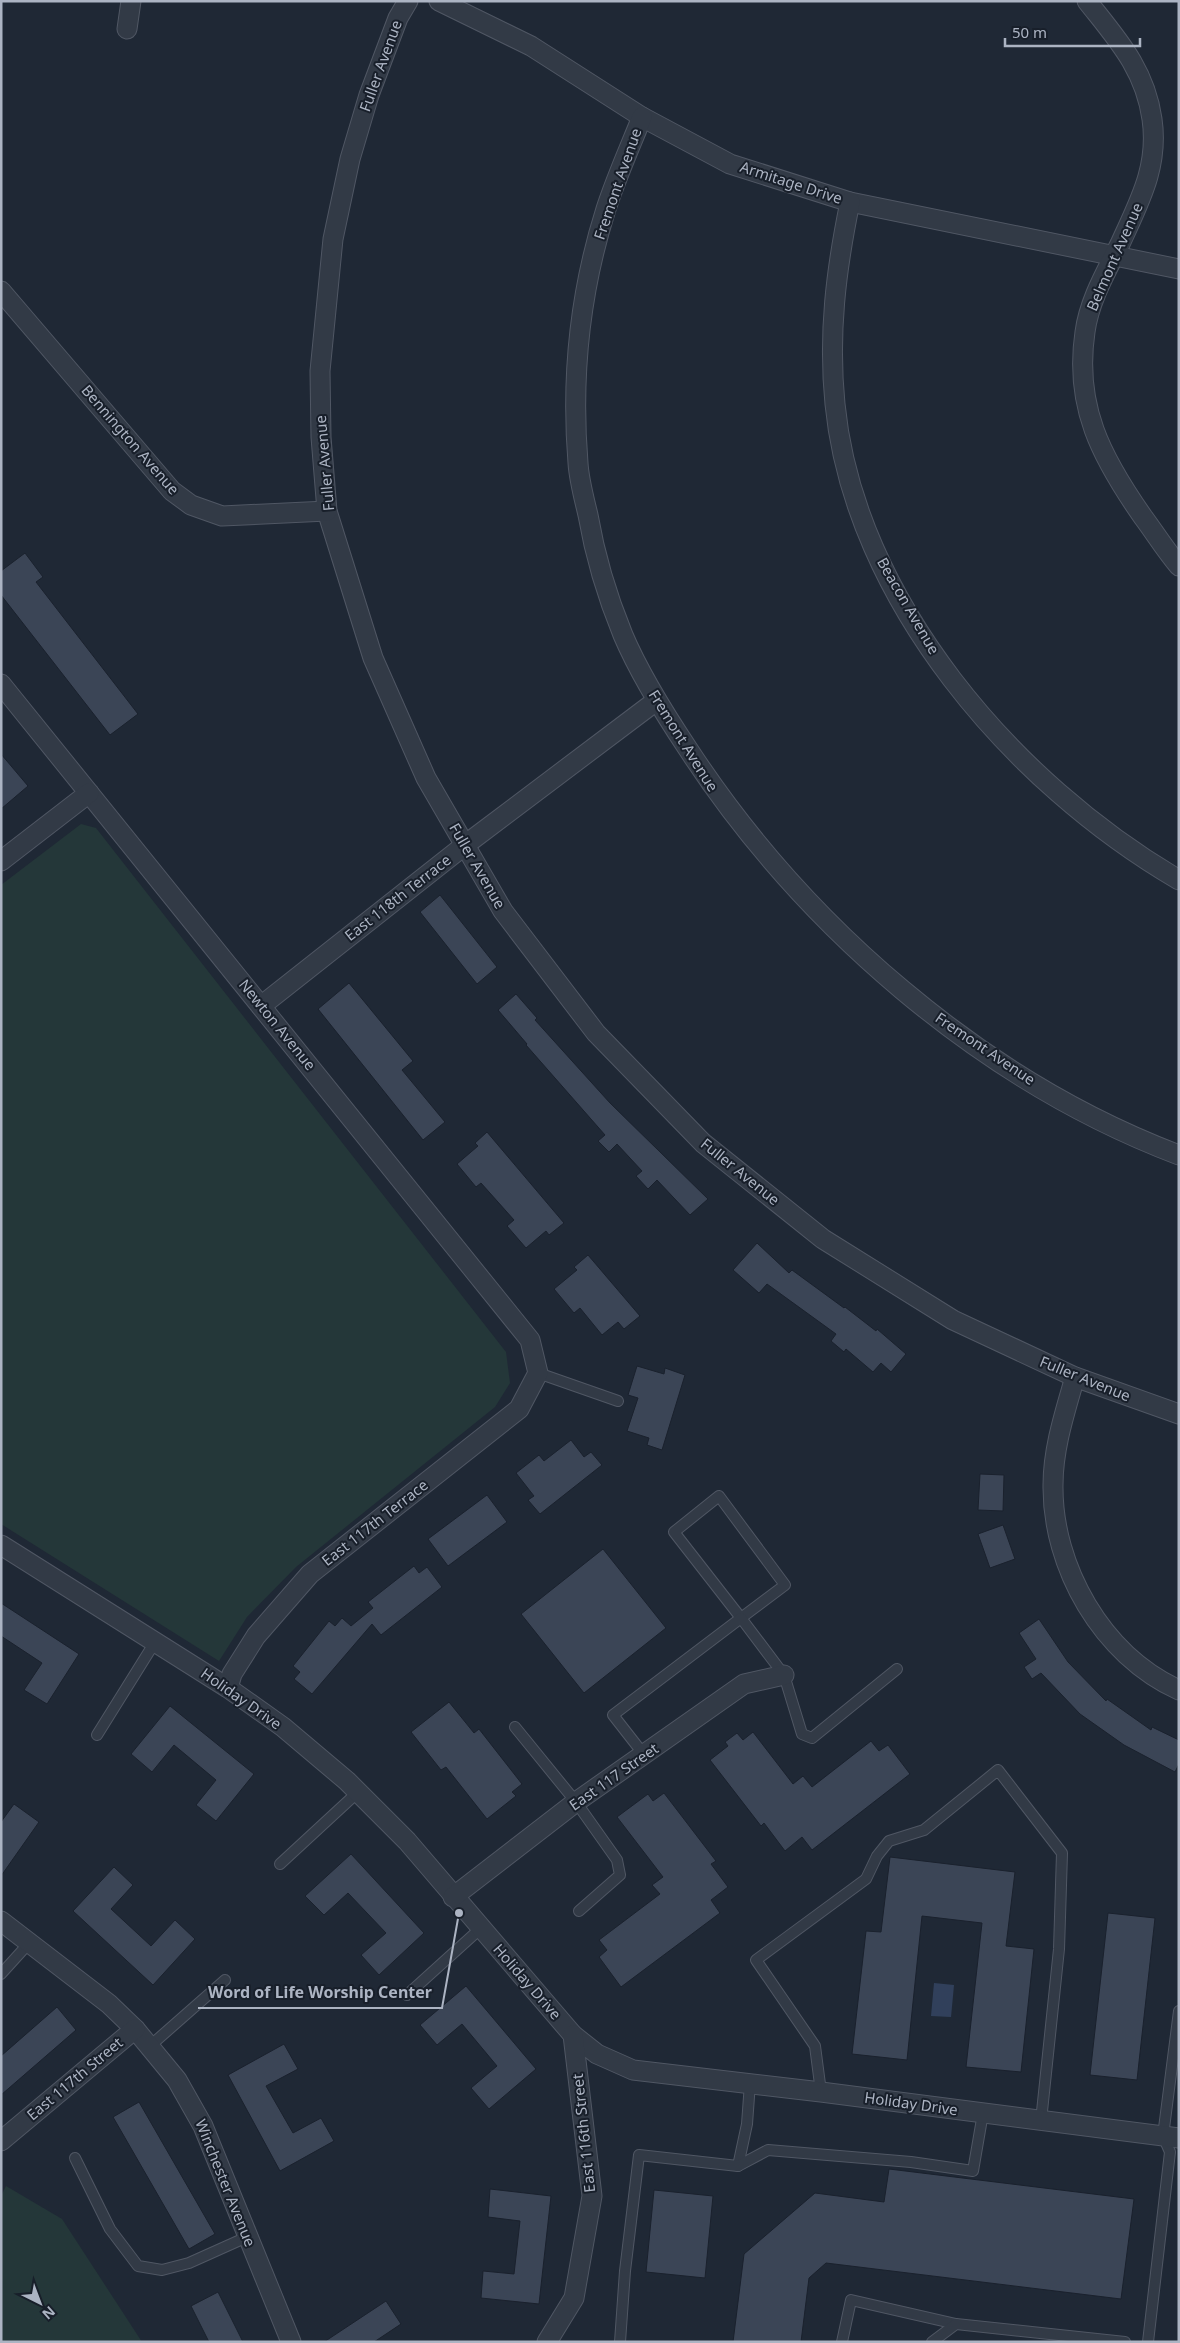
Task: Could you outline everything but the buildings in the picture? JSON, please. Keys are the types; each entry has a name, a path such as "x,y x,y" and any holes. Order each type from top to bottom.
{"street":[{"path":"126,29 131,1"},
{"name":"Fuller Avenue","path":"408,1 398,18 369,96 350,159 333,240 320,371 321,437 327,511 373,658 426,778 503,911 596,1033 703,1143 823,1239 953,1320 1074,1377 1179,1414"},
{"name":"Armitage Drive","path":"438,1 531,46 642,117 730,164 850,202 1179,269"},
{"name":"Belmont Avenue","path":"1088,1 1129,54 1141,77 1152,119 1152,162 1146,187 1093,302 1085,330 1082,370 1086,409 1093,431 1118,481 1179,566"},
{"name":"Fremont Avenue","path":"642,117 606,208 585,288 575,371 578,465 596,557 623,635 656,701 719,797 791,884 870,963 958,1034 1053,1095 1153,1145 1179,1155"},
{"name":"Beacon Avenue","path":"850,202 836,271 831,333 835,405 846,466 865,526 886,576 928,645 977,710 1033,770 1094,824 1150,863 1179,880"},
{"name":"Bennington Avenue","path":"1,291 172,491 191,505 222,516 327,511"},
{"name":"Newton Avenue","path":"1,684 530,1340 538,1373"},
{"name":"East 118th Terrace","path":"261,1006 465,845 656,701"},
{"path":"3,856 89,793"},
{"name":"East 117th Terrace","path":"228,1688 232,1674 256,1636 310,1574 519,1409 538,1373"},
{"path":"1074,1377 1055,1453 1052,1485 1056,1526 1064,1557 1079,1594 1117,1646 1160,1681 1179,1690"},
{"name":"Holiday Drive","path":"1,1545 228,1688 283,1727 358,1792 406,1841 573,2035 597,2054 633,2070 750,2083 1171,2137"},
{"name":"East 117 Street","path":"453,1897 576,1802 645,1756 744,1684 784,1675"},
{"name":"Winchester Avenue","path":"1,1921 108,2004 135,2029 177,2080 203,2126 291,2342"},
{"name":"East 117th Street","path":"8,2135 135,2029"},
{"name":"East 116th Street","path":"551,2341 574,2298 592,2196 573,2035"}],"lane":[{"path":"538,1373 618,1401"},
{"path":"645,1756 613,1714 741,1618 785,1585 719,1496 674,1532 741,1618 784,1675 802,1734 812,1738 897,1669"},
{"path":"97,1735 155,1642"},
{"path":"515,1727 576,1802 617,1860 620,1875 580,1911"},
{"path":"821,2092 815,2046 756,1960 866,1878 877,1856 888,1842 924,1830 998,1770 1062,1853 1059,1950 1041,2121"},
{"path":"280,1864 358,1792"},
{"path":"407,1995 481,1928"},
{"path":"1,1974 30,1942"},
{"path":"150,2046 225,1980"},
{"path":"1148,2342 1170,2152 1179,2011"},
{"path":"738,2166 747,2124 750,2083"},
{"path":"620,2342 625,2270 639,2155 738,2166 768,2150 911,2162 973,2171 983,2113"},
{"path":"75,2158 110,2229 138,2266 162,2270 189,2263 247,2237"},
{"path":"842,2342 851,2300 956,2324 1124,2342"},
{"path":"932,2342 956,2324"}],"shaded area":[{"path":"81,824 96,828 506,1352 510,1383 495,1407 296,1567 247,1617 219,1661 1,1524 1,885"},
{"path":"6,2186 62,2219 142,2342 1,2342 1,2196"}],"water":[{"path":"934,1983 954,1985 951,2017 931,2016"}],"place":[{"name":"Word of Life Worship Center","path":"459,1913"}]}
